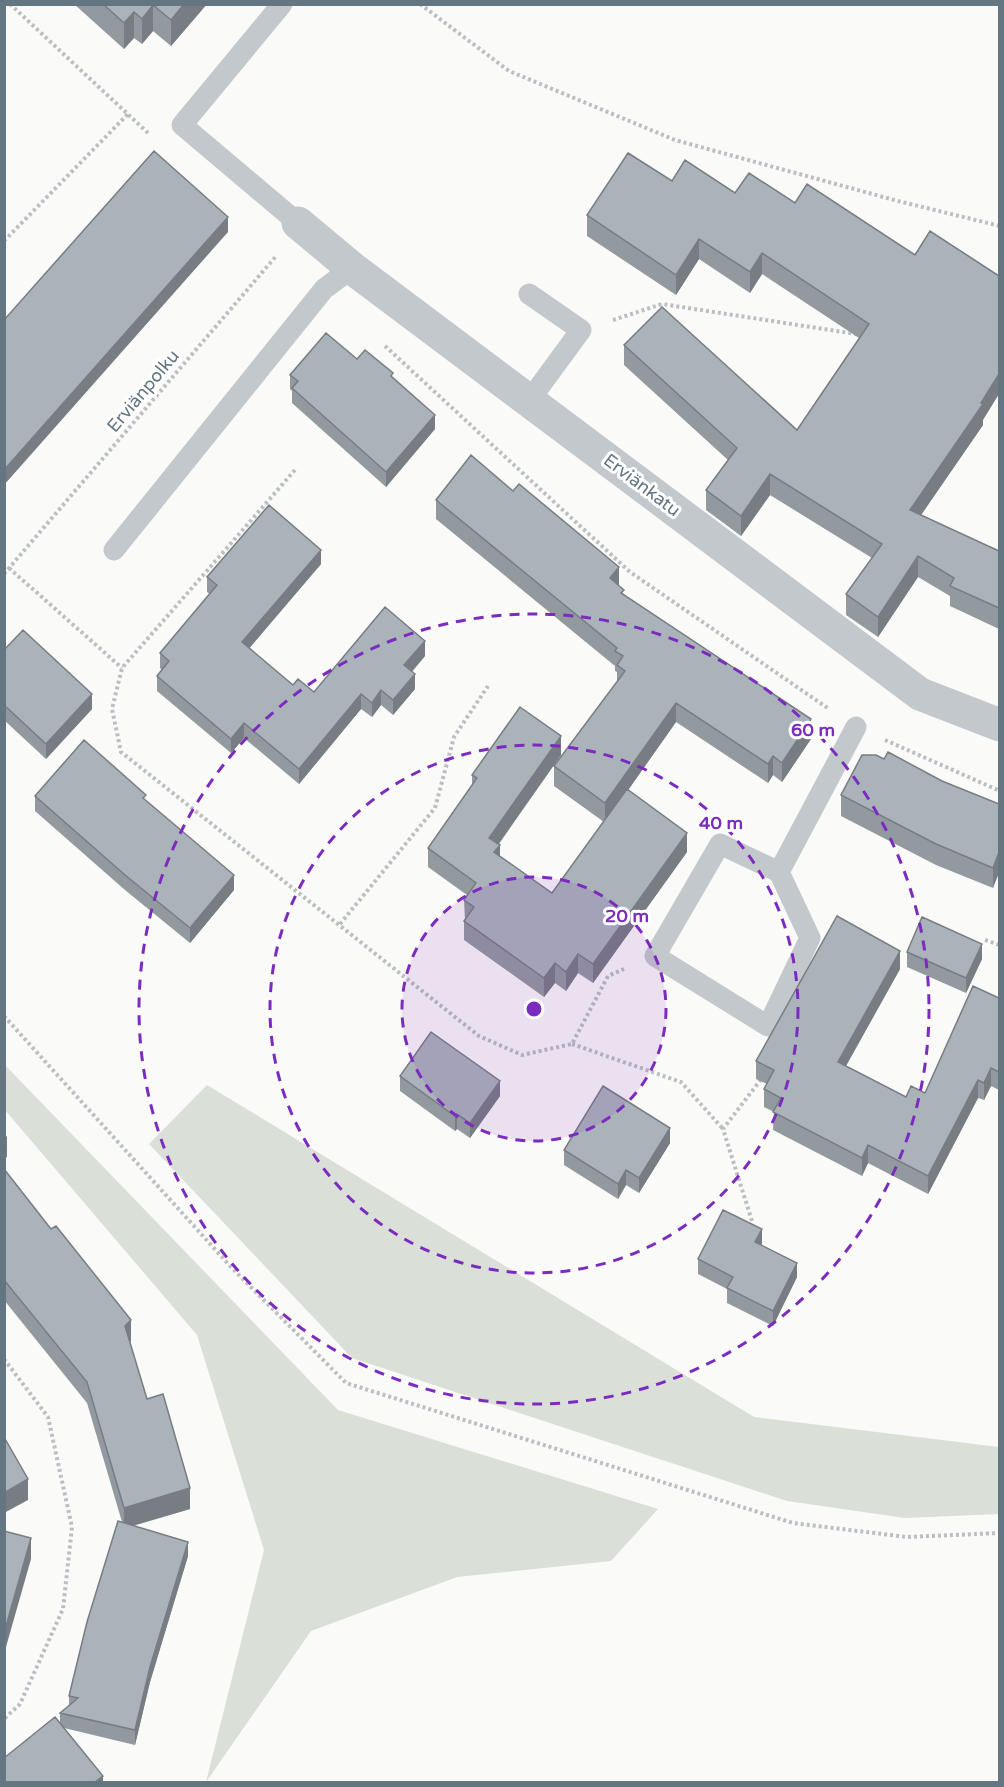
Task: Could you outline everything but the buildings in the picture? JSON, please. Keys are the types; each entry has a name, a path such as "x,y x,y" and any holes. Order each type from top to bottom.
{"street":[{"name":"Erviänkatu","path":"298,223 352,268 920,694 999,725"}],"lane":[{"path":"282,4 182,125 298,223"},
{"path":"114,550 324,290 352,268"},
{"path":"529,294 581,330 529,401"},
{"path":"779,872 856,727"},
{"path":"720,844 779,872 810,938 768,1026 655,956 720,844"}],"path":[{"path":"10,4 153,138"},
{"path":"420,4 509,71 675,140 999,226"},
{"path":"4,241 128,114"},
{"name":"Erviänpolku","path":"4,574 281,250 298,223"},
{"path":"581,330 662,304 856,334"},
{"path":"385,346 630,572 856,727 999,791"},
{"path":"295,470 122,668 112,709 121,752 479,1036 522,1054 572,1044 681,1082 723,1129 752,1221"},
{"path":"9,568 122,668"},
{"path":"340,924 435,808 454,737 489,686"},
{"path":"985,940 999,945"},
{"path":"572,1044 608,976 655,956"},
{"path":"4,1016 231,1268 346,1383 793,1523 907,1537 999,1533"},
{"path":"723,1129 769,1069 768,1026"},
{"path":"4,1359 48,1417 72,1527 63,1609 20,1704 4,1719"}],"shaded area":[{"path":"4,1064 338,1410 658,1509 611,1561 457,1577 311,1631 206,1782 264,1550 197,1335 5,1110"},
{"path":"207,1085 754,1417 999,1447 999,1514 905,1518 787,1501 352,1358 149,1144"}]}
